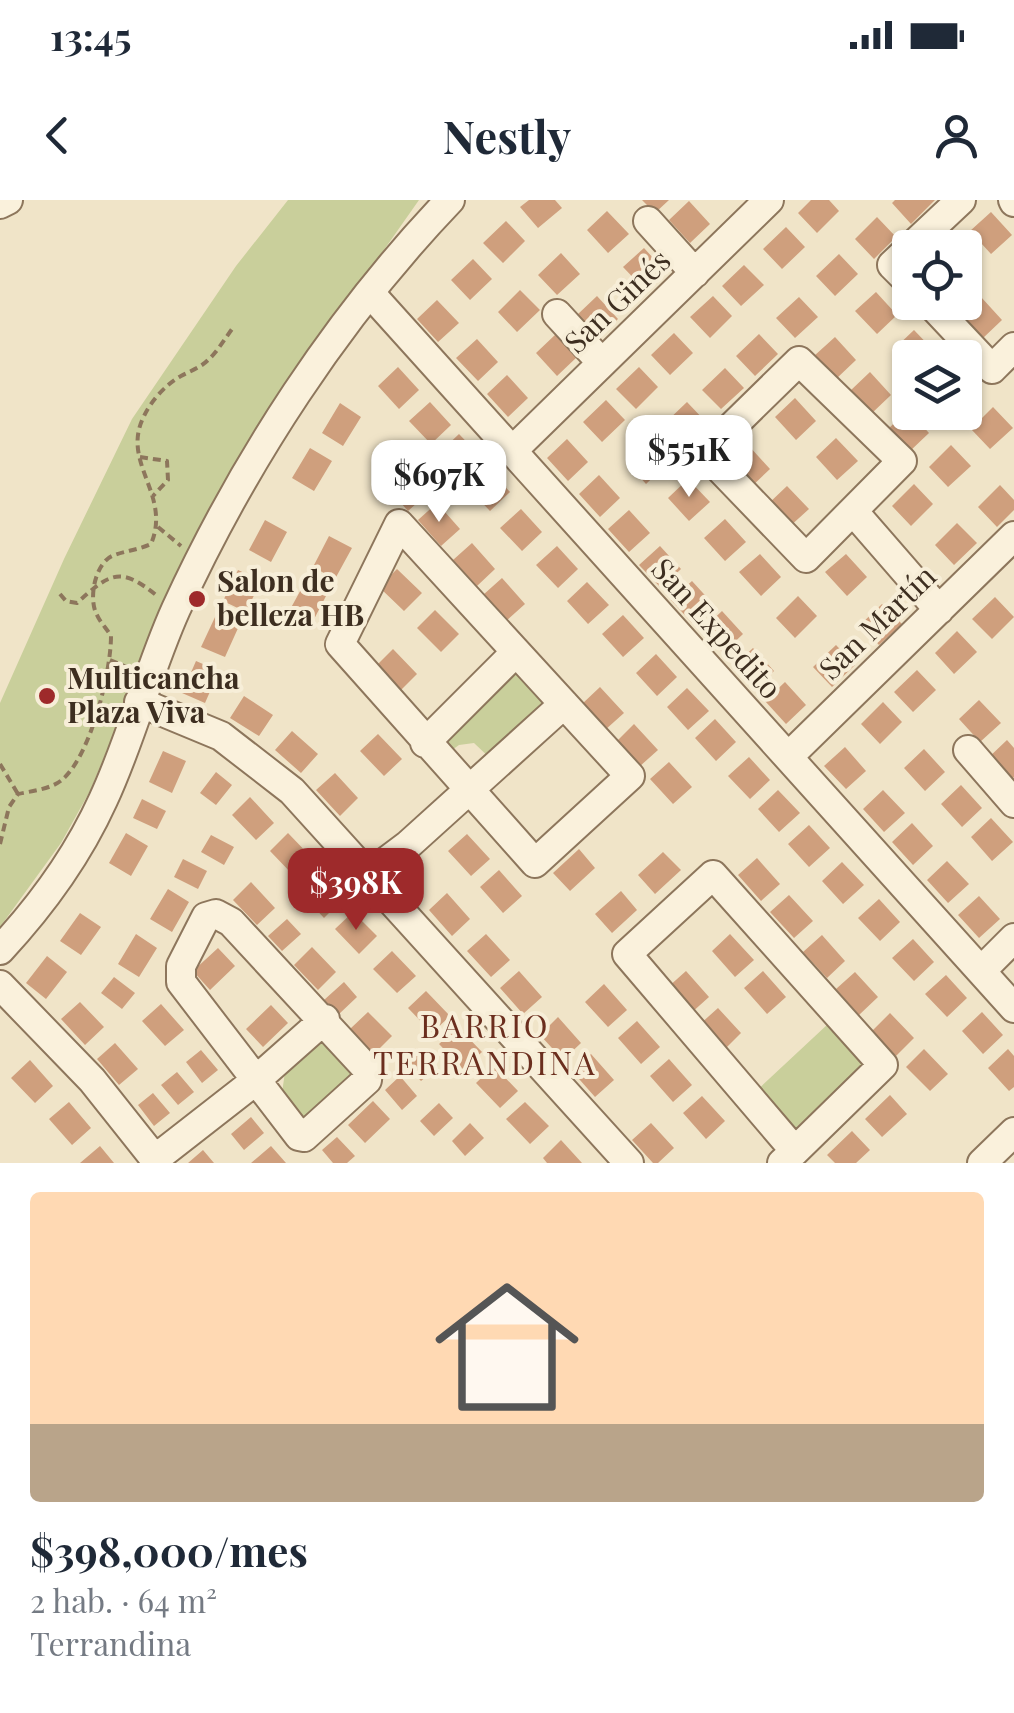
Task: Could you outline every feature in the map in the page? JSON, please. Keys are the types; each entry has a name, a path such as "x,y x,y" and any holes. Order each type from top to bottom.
{"street":[{"path":"0,204 8,200"},
{"path":"0,950 38,906 84,836 104,798 175,611 221,520 284,415 370,293 450,200"},
{"name":"San Ginés","path":"512,451 769,200"},
{"path":"929,230 960,200"},
{"path":"648,221 694,273"},
{"name":"San Expedito","path":"370,293 1014,1008"},
{"path":"557,314 602,363"},
{"path":"945,320 992,369 1014,347"},
{"path":"798,361 902,461 853,510 806,558 705,453 798,361"},
{"path":"853,510 939,610"},
{"path":"399,524 516,652 630,776 535,863 340,644 399,524"},
{"name":"San Martín","path":"788,757 1014,536"},
{"path":"425,743 516,652"},
{"path":"140,702 198,724 246,753 292,791 629,1163"},
{"path":"368,875 469,791 564,704"},
{"path":"968,750 1014,803"},
{"path":"713,875 883,1065 789,1157 627,954 713,875"},
{"path":"216,914 231,922 325,1019 368,1070 367,1080 304,1137 299,1136 181,982 181,966 206,917 216,914"},
{"path":"981,971 1014,938"},
{"path":"0,985 92,1080 156,1161 325,1019"},
{"path":"982,1163 1014,1132"}],"path":[{"path":"0,844 9,807 18,794 60,781 73,767 108,680 111,636 95,613 100,564 114,555 151,544 158,527 153,496 139,457 137,438 144,416 179,377 209,359 232,329"},
{"path":"139,457 168,461 168,480 153,496"},
{"path":"158,527 189,552"},
{"path":"60,594 66,601 77,603 116,576 132,576 167,604"},
{"path":"0,764 18,794"}],"green space":[{"path":"288,200 419,200 282,395 189,552 90,791 61,843 0,927 0,703 132,419 236,266"},
{"path":"514,666 551,709 493,761 474,743 452,750 441,740"},
{"path":"828,1024 865,1064 789,1134 753,1094"},
{"path":"323,1032 364,1078 304,1131 282,1093 286,1065"}],"building":[{"path":"529,200 555,200 562,208 538,228 520,207"},
{"path":"642,200 669,200 655,213"},
{"path":"811,200 829,200 839,211 817,233 798,213"},
{"path":"935,200 911,224 892,203"},
{"path":"689,201 710,224 690,243 669,220"},
{"path":"607,211 629,234 608,253 587,230"},
{"path":"991,212 1012,235 991,254 982,244 982,230 971,230"},
{"path":"877,217 892,233 892,241 874,259 855,239"},
{"path":"506,221 525,241 503,263 483,243"},
{"path":"786,227 805,247 782,269 763,249"},
{"path":"644,248 665,271 645,290 623,267"},
{"path":"561,253 580,274 557,295 538,275"},
{"path":"839,254 858,274 835,296 816,276"},
{"path":"473,259 492,279 470,300 451,280"},
{"path":"744,265 764,285 741,306 722,286"},
{"path":"520,290 540,310 517,332 498,312"},
{"path":"876,292 892,310 892,320 877,334 855,311"},
{"path":"597,296 618,319 598,338 577,315"},
{"path":"713,296 732,316 710,338 690,317"},
{"path":"799,297 818,317 795,338 776,318"},
{"path":"982,298 1002,320 982,339 965,320 982,320"},
{"path":"437,300 459,323 438,342 417,319"},
{"path":"914,330 924,340 903,340"},
{"path":"674,333 693,353 670,375 651,355"},
{"path":"556,334 577,357 557,376 536,353"},
{"path":"759,334 778,354 755,376 736,356"},
{"path":"835,337 856,360 836,379 814,356"},
{"path":"477,339 498,362 478,381 456,358"},
{"path":"398,367 419,390 399,409 378,386"},
{"path":"639,367 658,387 636,409 616,389"},
{"path":"725,368 744,388 721,409 702,390"},
{"path":"870,372 891,395 871,414 850,391"},
{"path":"507,375 528,398 508,417 487,394"},
{"path":"795,398 816,421 796,440 775,417"},
{"path":"606,400 625,420 602,442 583,422"},
{"path":"430,402 451,425 431,444 409,421"},
{"path":"687,402 706,422 684,443 665,423"},
{"path":"340,403 361,417 343,446 322,433"},
{"path":"993,407 1013,428 990,449 972,430 982,430 982,418"},
{"path":"892,425 892,430 929,433 909,452 888,429"},
{"path":"459,434 481,457 460,476 439,453"},
{"path":"836,438 858,461 837,480 816,457"},
{"path":"567,439 588,462 568,481 547,458"},
{"path":"650,442 669,462 646,484 628,464"},
{"path":"951,445 971,466 948,487 929,467"},
{"path":"749,446 770,469 750,488 728,465"},
{"path":"310,448 332,461 314,491 292,478"},
{"path":"404,468 427,494 408,511 385,485"},
{"path":"489,469 510,492 490,511 468,488"},
{"path":"599,475 620,498 600,517 579,494"},
{"path":"688,479 710,502 689,521 668,498"},
{"path":"914,484 933,504 911,526 892,506"},
{"path":"1000,485 1014,500 1014,510 997,527 978,507"},
{"path":"787,486 809,509 788,528 767,505"},
{"path":"437,503 460,529 441,546 418,520"},
{"path":"521,509 542,532 522,551 500,528"},
{"path":"629,510 650,533 629,552 608,529"},
{"path":"725,519 746,542 725,561 704,538"},
{"path":"265,520 287,532 271,562 249,550"},
{"path":"957,523 977,543 954,565 935,545"},
{"path":"329,536 352,548 335,579 313,567"},
{"path":"472,543 495,569 477,586 453,560"},
{"path":"557,546 578,569 558,588 536,565"},
{"path":"660,546 681,569 661,588 639,565"},
{"path":"760,554 781,577 761,596 739,572"},
{"path":"846,554 867,577 847,596 825,572"},
{"path":"397,569 422,593 404,611 379,587"},
{"path":"238,570 261,581 246,612 223,601"},
{"path":"502,578 525,604 506,621 483,595"},
{"path":"692,581 713,604 692,623 671,600"},
{"path":"587,582 609,605 588,624 567,601"},
{"path":"304,584 326,596 310,627 287,615"},
{"path":"798,596 817,616 795,638 776,618"},
{"path":"995,597 1014,617 992,639 972,619"},
{"path":"882,604 902,624 879,645 860,625"},
{"path":"435,610 459,634 441,652 417,628"},
{"path":"722,611 743,634 723,653 702,630"},
{"path":"216,615 239,626 225,657 201,647"},
{"path":"623,615 644,638 623,657 602,634"},
{"path":"957,631 977,652 954,674 935,653"},
{"path":"836,645 855,665 832,687 813,667"},
{"path":"753,648 774,671 754,690 733,667"},
{"path":"393,649 417,674 399,692 375,667"},
{"path":"656,654 677,677 657,696 636,673"},
{"path":"196,661 219,671 205,703 182,693"},
{"path":"917,670 936,690 913,712 894,692"},
{"path":"785,682 806,705 786,724 765,701"},
{"path":"600,687 624,713 605,730 582,704"},
{"path":"687,688 709,711 688,730 667,707"},
{"path":"244,696 273,715 259,736 230,718"},
{"path":"979,700 1001,723 980,742 959,719"},
{"path":"883,702 902,722 880,744 861,724"},
{"path":"715,719 736,742 716,761 695,738"},
{"path":"634,724 658,750 639,767 616,742"},
{"path":"292,731 318,754 301,773 275,750"},
{"path":"378,734 402,759 384,776 360,751"},
{"path":"1007,740 1014,748 1014,777 1008,783 987,759"},
{"path":"845,747 866,771 846,789 824,766"},
{"path":"924,749 945,772 925,791 904,768"},
{"path":"163,751 186,761 172,793 149,782"},
{"path":"749,757 770,780 750,799 728,776"},
{"path":"669,762 692,787 673,804 650,779"},
{"path":"216,772 232,785 216,805 200,793"},
{"path":"335,773 358,798 340,816 316,790"},
{"path":"961,785 982,808 962,827 941,804"},
{"path":"778,790 800,813 779,832 758,809"},
{"path":"883,790 905,813 884,832 863,809"},
{"path":"250,797 274,823 256,840 232,815"},
{"path":"142,799 166,811 157,829 133,818"},
{"path":"991,818 1013,842 992,861 971,837"},
{"path":"912,823 933,846 913,865 892,842"},
{"path":"809,825 830,848 809,867 788,844"},
{"path":"126,833 148,846 131,876 109,863"},
{"path":"288,833 312,858 294,876 270,851"},
{"path":"467,834 490,859 471,876 448,851"},
{"path":"211,835 234,847 224,865 201,852"},
{"path":"579,849 595,868 570,891 553,873"},
{"path":"663,852 681,870 655,894 638,875"},
{"path":"757,858 780,884 761,901 738,875"},
{"path":"183,859 207,871 198,889 174,877"},
{"path":"947,861 969,884 948,903 927,880"},
{"path":"842,862 864,885 843,904 822,881"},
{"path":"499,870 522,896 503,913 480,887"},
{"path":"318,875 342,900 324,918 300,892"},
{"path":"251,882 275,908 257,925 233,900"},
{"path":"168,889 189,902 172,932 150,919"},
{"path":"621,891 637,910 612,933 595,914"},
{"path":"447,893 470,919 452,936 429,910"},
{"path":"789,895 813,921 794,938 770,912"},
{"path":"979,896 1000,919 979,938 958,915"},
{"path":"879,899 900,922 880,941 858,918"},
{"path":"353,912 377,936 359,954 335,929"},
{"path":"80,913 101,927 81,955 60,941"},
{"path":"287,919 301,934 282,951 268,936"},
{"path":"136,934 157,948 139,977 118,964"},
{"path":"486,934 510,960 491,977 467,951"},
{"path":"730,934 754,960 735,977 712,951"},
{"path":"822,935 845,961 827,978 803,952"},
{"path":"913,939 934,962 914,981 892,958"},
{"path":"312,947 336,972 318,990 294,965"},
{"path":"218,948 235,966 210,990 193,971"},
{"path":"392,951 416,976 397,993 373,969"},
{"path":"47,956 67,972 46,999 26,983"},
{"path":"519,971 542,997 523,1014 500,988"},
{"path":"686,971 709,997 690,1014 667,988"},
{"path":"763,971 786,997 767,1014 744,988"},
{"path":"855,972 878,997 859,1015 836,989"},
{"path":"946,975 967,998 947,1017 925,994"},
{"path":"114,977 135,993 122,1009 101,993"},
{"path":"344,982 357,997 338,1015 324,1000"},
{"path":"604,984 627,1010 608,1027 585,1002"},
{"path":"426,991 450,1016 432,1033 408,1008"},
{"path":"80,1002 104,1027 85,1045 61,1019"},
{"path":"161,1004 184,1030 165,1046 142,1021"},
{"path":"271,1005 288,1023 263,1047 246,1029"},
{"path":"718,1008 741,1033 723,1051 699,1025"},
{"path":"368,1012 392,1036 374,1054 350,1029"},
{"path":"982,1012 1003,1035 983,1054 962,1031"},
{"path":"890,1013 914,1038 896,1056 872,1031"},
{"path":"558,1017 581,1043 563,1060 540,1035"},
{"path":"637,1021 660,1047 641,1064 618,1038"},
{"path":"458,1027 482,1052 463,1069 439,1044"},
{"path":"115,1043 138,1069 119,1085 97,1059"},
{"path":"418,1048 436,1068 421,1081 403,1062"},
{"path":"924,1049 948,1074 930,1091 906,1067"},
{"path":"1008,1049 1014,1056 1014,1087 1009,1091 988,1068"},
{"path":"201,1050 218,1070 202,1083 186,1062"},
{"path":"591,1054 614,1080 595,1097 572,1071"},
{"path":"669,1059 692,1085 673,1102 650,1076"},
{"path":"30,1060 53,1086 35,1103 11,1078"},
{"path":"494,1066 518,1091 500,1108 476,1083"},
{"path":"177,1072 194,1092 178,1105 161,1085"},
{"path":"400,1076 417,1096 402,1110 385,1090"},
{"path":"153,1093 170,1113 154,1126 138,1105"},
{"path":"890,1095 907,1114 882,1137 865,1119"},
{"path":"702,1096 725,1121 706,1139 683,1113"},
{"path":"373,1101 390,1119 365,1143 348,1125"},
{"path":"69,1102 91,1128 72,1145 49,1119"},
{"path":"525,1102 549,1126 530,1144 506,1119"},
{"path":"439,1103 453,1118 434,1136 420,1121"},
{"path":"251,1117 264,1133 244,1150 231,1134"},
{"path":"470,1123 484,1138 465,1156 452,1141"},
{"path":"651,1123 674,1148 658,1163 653,1163 632,1140"},
{"path":"852,1131 870,1150 856,1163 835,1163 827,1155"},
{"path":"337,1137 355,1156 347,1163 333,1163 322,1150"},
{"path":"561,1140 582,1163 547,1163 543,1158"},
{"path":"100,1146 114,1163 80,1163"},
{"path":"271,1146 286,1163 251,1163"},
{"path":"203,1150 214,1163 188,1163"}],"place":[{"name":"Salon de belleza HB","path":"197,599"},
{"name":"Multicancha Plaza Viva","path":"47,696"}],"district":[{"name":"BARRIO TERRANDINA","path":"485,1046"}]}
